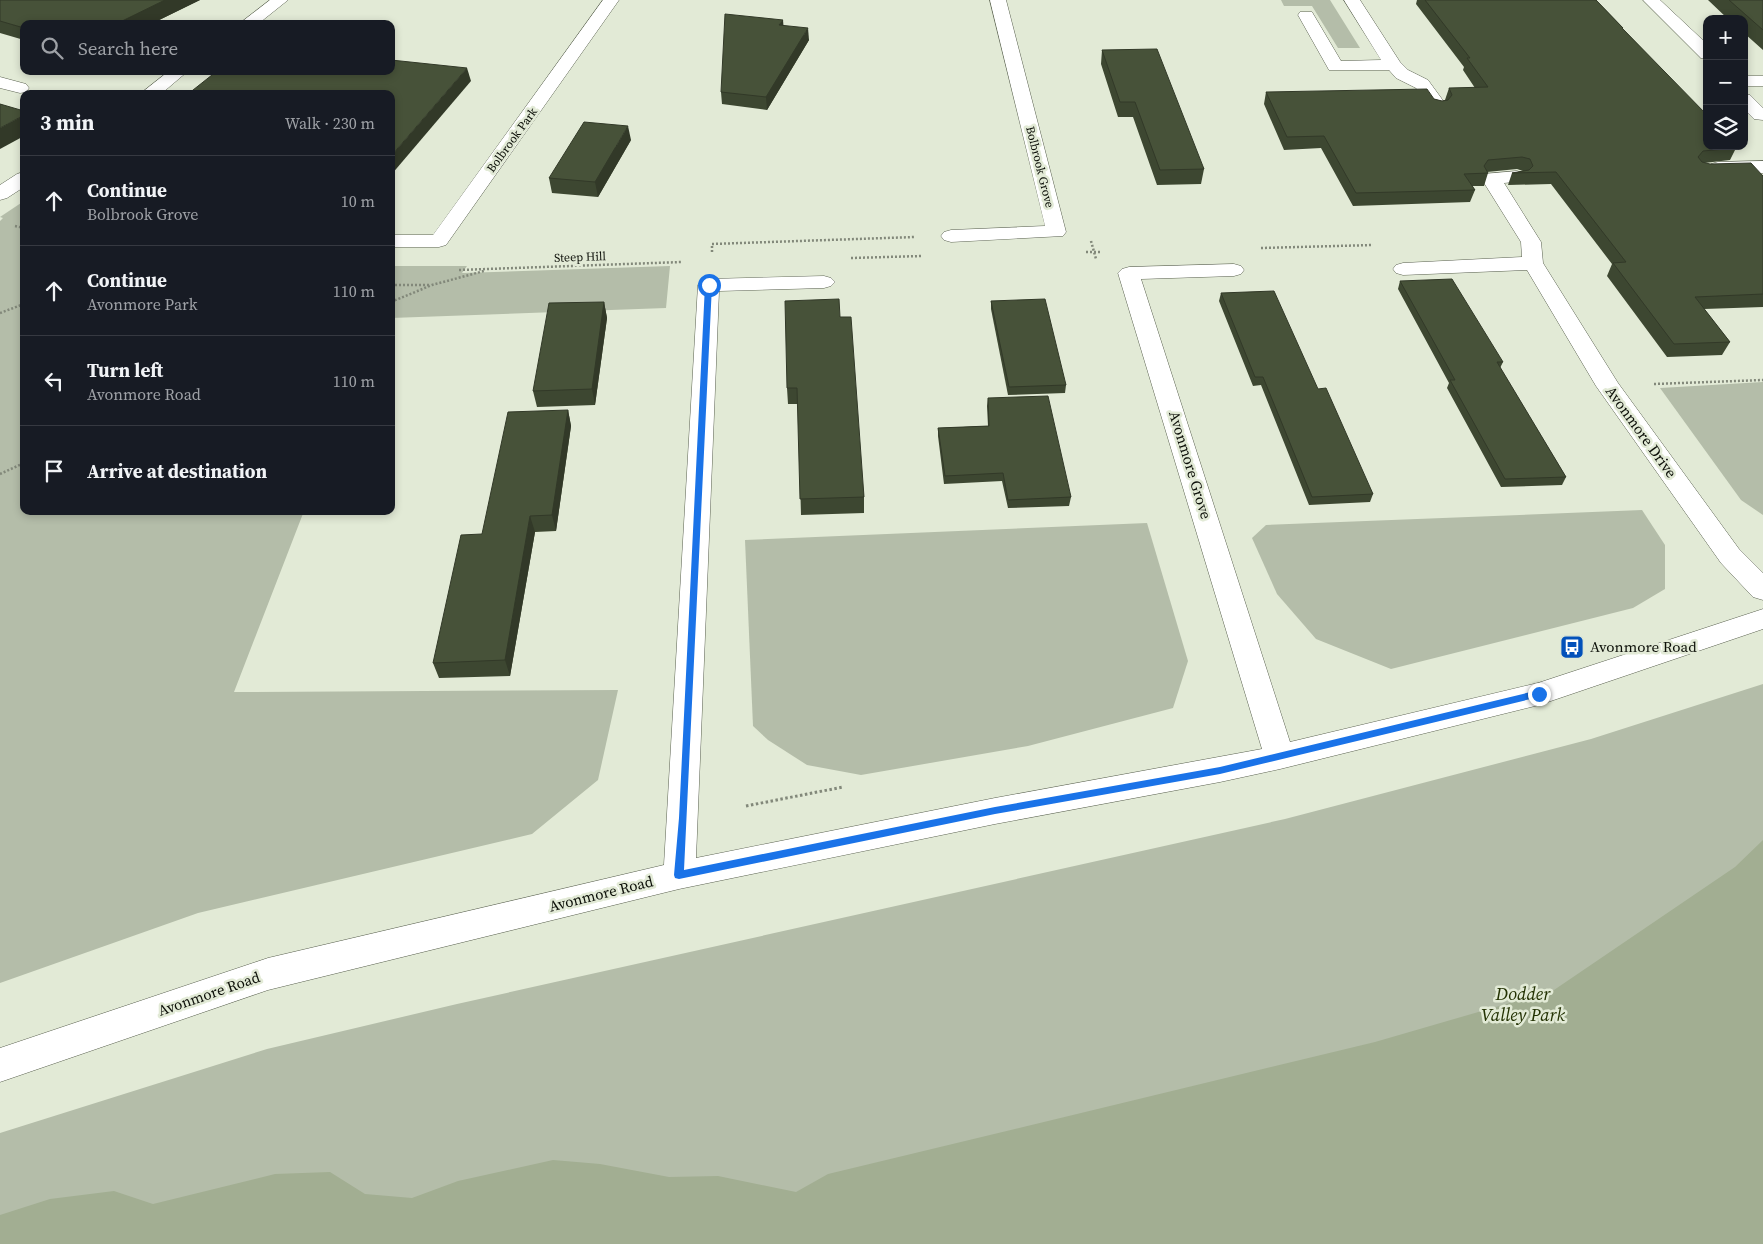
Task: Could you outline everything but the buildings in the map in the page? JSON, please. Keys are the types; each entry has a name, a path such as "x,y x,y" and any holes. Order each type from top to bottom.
{"street":[{"path":"252,20 280,0"},
{"name":"Bolbrook Park","path":"395,240 439,241 611,0"},
{"name":"Bolbrook Grove","path":"951,236 1056,232 998,0"},
{"path":"1352,0 1393,65 1402,74 1422,84 1438,106"},
{"path":"1651,0 1703,50"},
{"path":"1306,15 1335,66 1393,65"},
{"path":"154,90 175,75"},
{"path":"1748,81 1763,80"},
{"path":"0,82 20,88"},
{"path":"1748,103 1760,115 1763,115"},
{"path":"1704,169 1763,167"},
{"name":"Avonmore Drive","path":"1517,177 1491,178 1608,386 1730,556 1763,590"},
{"path":"0,194 20,181"},
{"path":"1403,269 1532,253"},
{"name":"Avonmore Grove","path":"1234,270 1130,273 1280,757"},
{"path":"679,875 709,285 824,282"},
{"name":"Avonmore Road","path":"0,1065 268,974 679,875 995,810 1220,770 1280,757 1539,694 1763,619"}],"path":[{"path":"1090,235 1096,260"},
{"path":"712,253 712,244 951,236"},
{"name":"Steep Hill","path":"489,269 672,262"},
{"path":"464,270 489,269"},
{"path":"395,300 432,285 489,269"},
{"path":"395,285 432,285"},
{"path":"0,313 20,306"},
{"path":"1651,384 1763,380"},
{"path":"0,474 20,465"},
{"path":"746,806 843,787"}],"green space":[{"path":"1281,0 1330,0 1360,48 1338,48 1312,6 1284,6"},
{"path":"20,204 20,515 302,515 234,692 618,690 598,780 532,834 198,913 0,983 0,221 3,218 0,217"},
{"path":"395,266 467,266 462,273 670,266 666,308 395,318"},
{"path":"1763,382 1763,515 1741,500 1660,388"},
{"path":"1642,510 1665,545 1665,589 1633,608 1391,669 1316,639 1277,594 1252,538 1266,525"},
{"path":"1147,523 1188,661 1173,708 1028,746 861,775 807,765 768,740 753,726 745,540"},
{"name":"Dodder Valley Park","path":"1763,684 1763,1244 0,1244 0,1133 267,1049 457,1004 1285,819 1591,739"},
{"path":"1763,840 1763,1244 0,1244 0,1215 50,1199 114,1191 153,1204 275,1174 330,1172 365,1194 412,1198 458,1181 553,1160 600,1164 669,1177 718,1176 796,1192 828,1174 1375,1042 1554,990 1735,867"}],"place":[{"name":"Avonmore Road","path":"1572,647"}],"route":[{"path":"709,285 679,875 995,810 1220,770 1539,694"}]}
